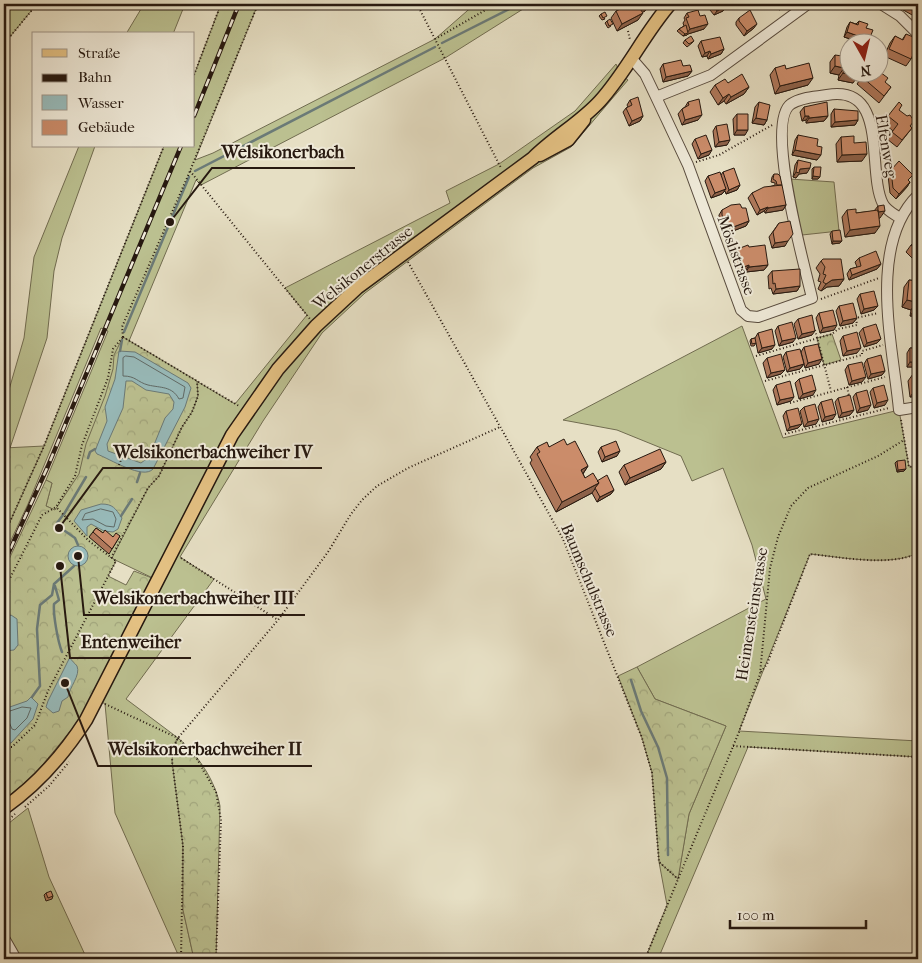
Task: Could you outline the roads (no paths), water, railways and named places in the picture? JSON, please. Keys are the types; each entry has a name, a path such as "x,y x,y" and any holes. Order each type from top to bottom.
{"main road":[{"name":"Welsikonerstrasse","path":"4,808 27,790 55,762 75,737 97,700 214,468 248,410 278,368 316,326 357,288 533,158 546,145 588,114 611,88 670,4"}],"street":[{"path":"632,59 645,74 656,97 711,75 808,4"},
{"path":"881,4 900,16 918,34"},
{"name":"Elfenweg","path":"782,118 787,106 806,98 842,94 862,104 871,123 880,195 888,211 900,218"},
{"name":"Möslistrasse","path":"656,97 688,165 744,314 758,317 812,298 782,165 782,118"},
{"path":"918,194 900,218 890,255 888,310 890,343 899,408 918,407"},
{"path":"4,938 16,959"}],"water":[{"path":"119,351 135,352 188,383 191,388 185,407 153,469 148,472 126,468 97,454 95,451 107,421 105,407 115,379","holes":["126,381 132,381 146,390 169,394 174,402 173,409 165,418 149,457 141,463 108,451 107,444 123,408"]},
{"path":"101,504 113,507 122,518 118,529 113,532 104,531 91,524 87,527 87,536 74,521 81,510"},
{"path":"78,546 85,549 88,556 85,563 78,566 71,563 68,556 71,549"},
{"path":"11,615 17,619 18,645 14,650 4,651 4,619"},
{"path":"70,657 77,666 76,677 68,697 62,701 59,711 53,713 46,707"},
{"path":"31,697 38,704 33,719 11,743 8,743 4,709 27,701"}],"waterway":[{"path":"442,43 519,4"},
{"path":"195,171 435,47"},
{"path":"124,332 189,177"},
{"path":"120,351 122,340"},
{"path":"88,458 90,452 95,449"},
{"path":"137,482 140,473"},
{"path":"64,514 86,477"},
{"path":"121,516 132,499"},
{"path":"57,523 63,515"},
{"path":"65,531 75,538 78,545"},
{"path":"32,697 40,686 37,629 40,605 52,595 54,584 74,566"},
{"path":"55,586 59,600 54,604 54,615 62,652"},
{"path":"631,680 641,711 658,747 667,778 668,855"},
{"path":"4,789 7,776 8,752"}],"railway":[{"path":"195,114 239,4"},
{"path":"4,563 48,466 180,148"}],"place":[{"name":"Welsikonerbach","path":"170,222"},
{"name":"Welsikonerbachweiher IV","path":"59,528"},
{"name":"Welsikonerbachweiher III","path":"78,556"},
{"name":"Entenweiher","path":"60,566"},
{"name":"Welsikonerbachweiher II","path":"65,683"}]}
